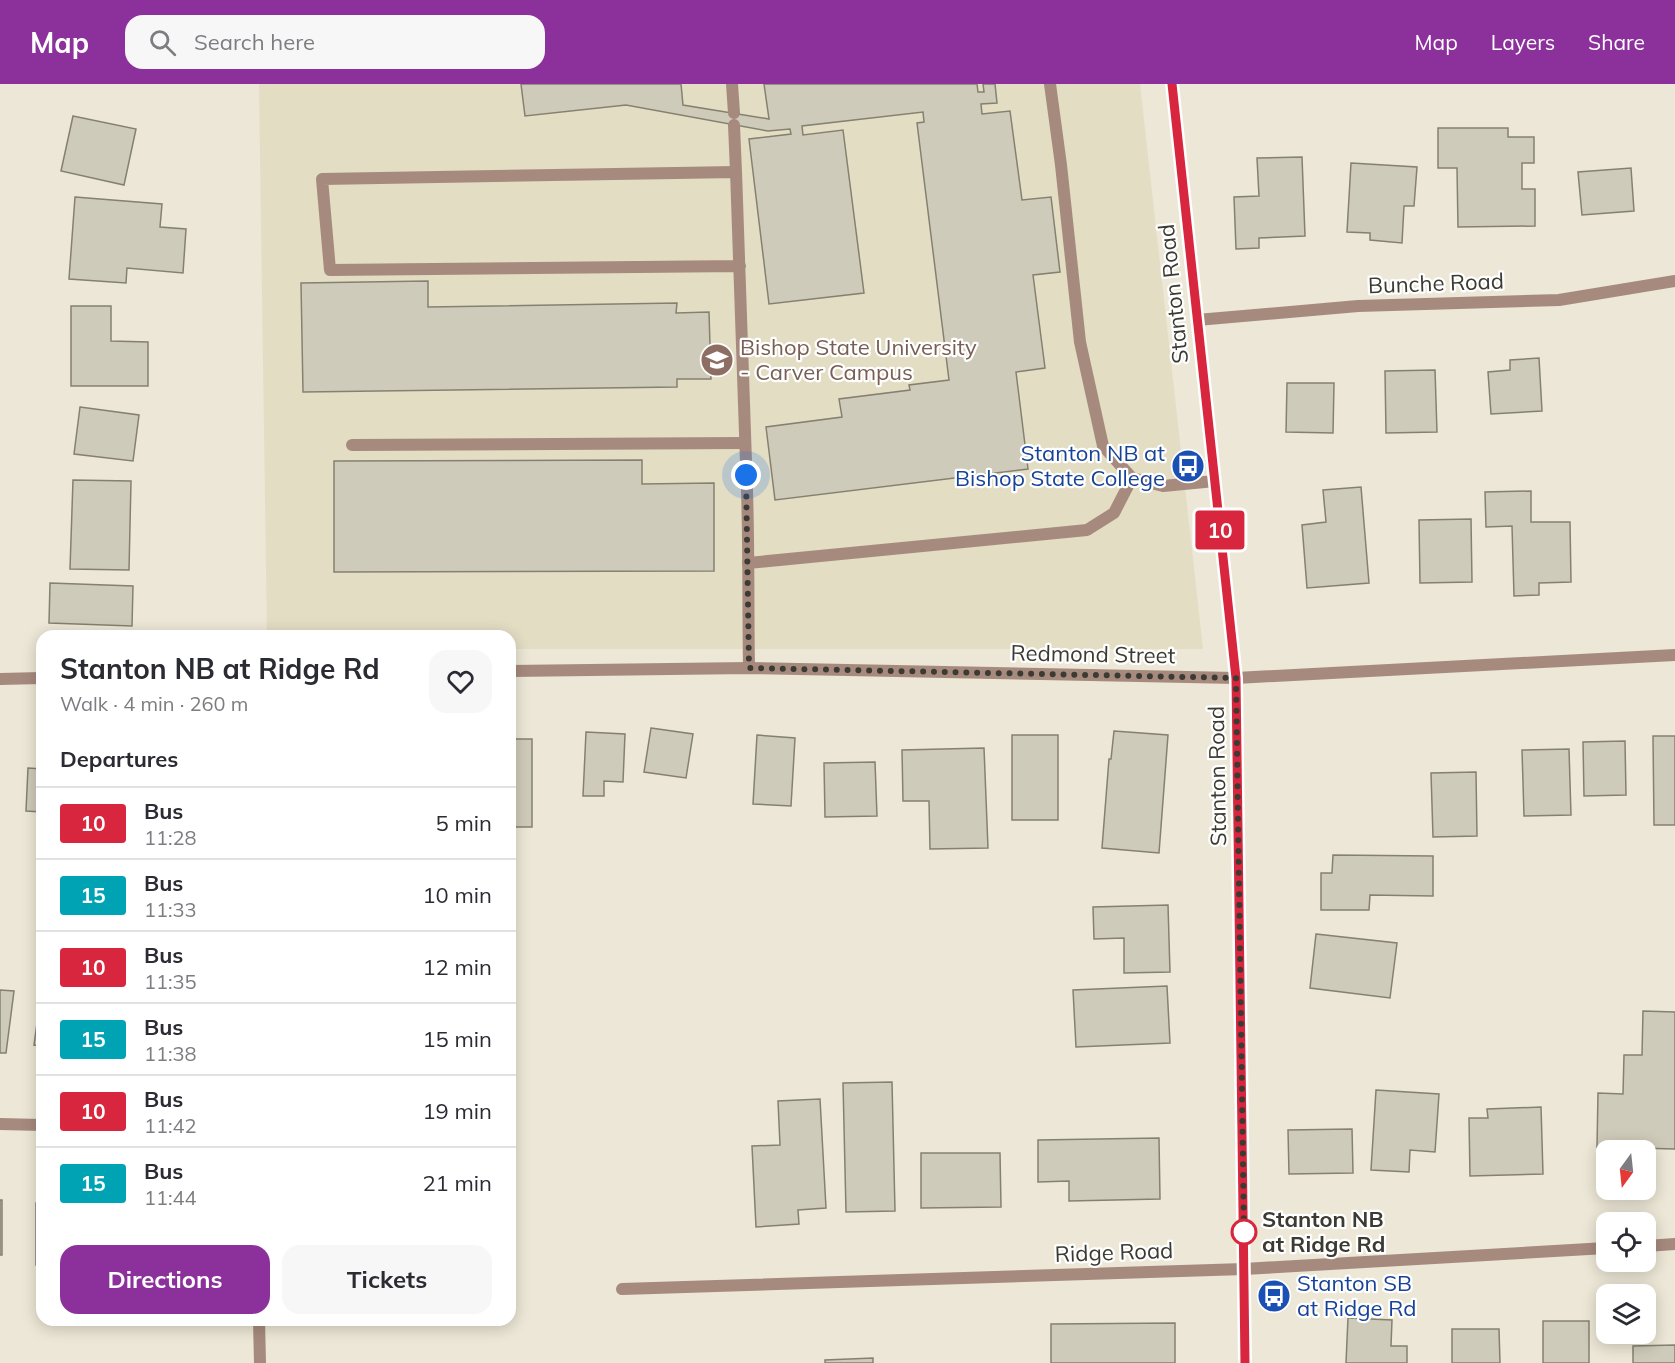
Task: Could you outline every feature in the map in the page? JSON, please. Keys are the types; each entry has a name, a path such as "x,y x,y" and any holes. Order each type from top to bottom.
{"street":[{"path":"732,84 747,491 749,668"},
{"path":"1050,84 1080,342 1103,446 1132,478 1163,486 1215,481"},
{"name":"Stanton Road","path":"1172,84 1236,678 1245,1363"},
{"path":"736,172 322,179 330,270 740,266"},
{"name":"Bunche Road","path":"1197,320 1358,306 1559,300 1675,281"},
{"path":"352,445 744,443"},
{"path":"748,562 1088,530 1114,513 1132,478"},
{"name":"Redmond Street","path":"516,671 749,668 1236,678 1675,655"},
{"path":"0,679 36,678"},
{"path":"0,1124 36,1125"},
{"path":"1656,1245 1675,1244"},
{"name":"Ridge Road","path":"622,1289 1244,1269 1596,1249"},
{"path":"259,1326 260,1363"}],"shaded area":[{"name":"Bishop State University - Carver Campus","path":"259,84 1140,84 1203,649 516,649 516,630 267,630"}],"building":[{"path":"521,84 681,84 683,105 769,119 764,84 977,84 978,92 984,92 983,84 995,84 997,103 981,104 982,114 1010,111 1022,200 1051,197 1060,272 1033,275 1045,368 1016,372 1028,469 775,500 766,427 842,417 839,399 910,390 909,385 949,380 917,123 924,122 923,112 802,126 803,135 843,130 864,293 769,304 749,139 791,134 790,129 768,131 626,105 525,116"},
{"path":"73,116 136,129 124,185 61,171"},
{"path":"1438,128 1508,128 1508,137 1534,137 1534,163 1522,163 1522,189 1535,189 1535,226 1458,227 1457,168 1438,168"},
{"path":"1302,157 1305,236 1259,238 1259,248 1236,249 1234,197 1259,196 1257,158"},
{"path":"1351,163 1417,167 1414,206 1404,206 1402,243 1370,240 1370,233 1347,232"},
{"path":"1631,168 1634,211 1582,215 1578,172"},
{"path":"75,197 162,204 160,227 186,229 183,273 127,268 126,283 69,279"},
{"path":"428,281 428,307 677,303 676,313 709,312 711,379 677,379 677,387 303,392 301,283"},
{"path":"71,306 111,306 111,341 148,342 148,386 71,386"},
{"path":"1539,358 1542,411 1491,414 1488,372 1510,370 1510,360"},
{"path":"1435,370 1437,432 1386,433 1385,371"},
{"path":"1287,383 1334,383 1333,433 1286,432"},
{"path":"80,407 139,415 133,461 74,454"},
{"path":"642,460 642,484 714,483 714,571 334,572 334,461"},
{"path":"73,480 131,481 129,570 70,569"},
{"path":"1361,487 1369,583 1307,588 1302,525 1326,522 1323,490"},
{"path":"1531,491 1531,522 1570,522 1571,582 1539,583 1539,595 1514,596 1512,526 1486,527 1485,492"},
{"path":"1471,519 1472,582 1420,583 1419,520"},
{"path":"50,583 133,586 132,626 49,623"},
{"path":"651,728 693,734 686,778 644,772"},
{"path":"1114,731 1168,735 1159,853 1102,848 1109,759 1111,759"},
{"path":"586,732 625,734 623,782 604,781 604,796 583,796"},
{"path":"757,735 795,738 791,806 753,804"},
{"path":"1012,735 1058,735 1058,820 1012,820"},
{"path":"1653,736 1675,736 1675,825 1654,825"},
{"path":"516,739 532,739 532,827 516,827"},
{"path":"1625,741 1626,795 1584,796 1583,742"},
{"path":"984,748 988,848 930,849 929,801 903,801 902,750"},
{"path":"1569,749 1571,815 1524,816 1522,750"},
{"path":"875,762 877,816 825,817 824,763"},
{"path":"28,768 36,769 36,812 26,811"},
{"path":"1476,772 1477,836 1433,837 1431,773"},
{"path":"1333,855 1433,856 1433,896 1370,895 1369,910 1321,910 1321,873 1332,873"},
{"path":"1168,905 1170,972 1124,973 1124,938 1094,939 1093,907"},
{"path":"1316,934 1397,943 1390,998 1310,988"},
{"path":"1167,986 1170,1043 1076,1047 1073,990"},
{"path":"0,990 14,991 6,1053 0,1053"},
{"path":"1643,1011 1675,1012 1675,1149 1656,1149 1656,1140 1597,1140 1598,1093 1623,1094 1624,1055 1642,1055"},
{"path":"892,1082 895,1211 846,1212 843,1083"},
{"path":"1376,1090 1439,1094 1435,1152 1410,1150 1409,1172 1371,1170"},
{"path":"820,1099 826,1208 798,1210 799,1224 756,1227 752,1146 780,1145 778,1101"},
{"path":"1541,1107 1543,1174 1470,1176 1469,1118 1488,1118 1487,1109"},
{"path":"1352,1129 1353,1173 1289,1174 1288,1130"},
{"path":"1159,1138 1160,1199 1069,1201 1069,1181 1038,1182 1038,1140"},
{"path":"921,1153 1000,1153 1001,1207 921,1208"},
{"path":"0,1200 2,1200 2,1255 0,1255"},
{"path":"1348,1318 1392,1320 1391,1346 1407,1346 1407,1363 1346,1363"},
{"path":"1543,1321 1589,1321 1589,1363 1543,1363"},
{"path":"1175,1323 1175,1363 1051,1363 1051,1324"},
{"path":"1452,1329 1499,1329 1500,1363 1452,1363"},
{"path":"1675,1345 1675,1363 1633,1363 1633,1346"},
{"path":"873,1358 873,1363 825,1363 825,1360"}],"bus line":[{"name":"10","path":"1172,84 1236,678 1245,1363"}],"place":[{"name":"Bishop State University - Carver Campus","path":"717,360"},
{"name":"Stanton NB at Bishop State College","path":"1188,466"},
{"name":"Stanton NB at Ridge Rd","path":"1244,1232"},
{"name":"Stanton SB at Ridge Rd","path":"1274,1296"}],"route":[{"path":"746,475 749,668 1236,678 1244,1232"}]}
